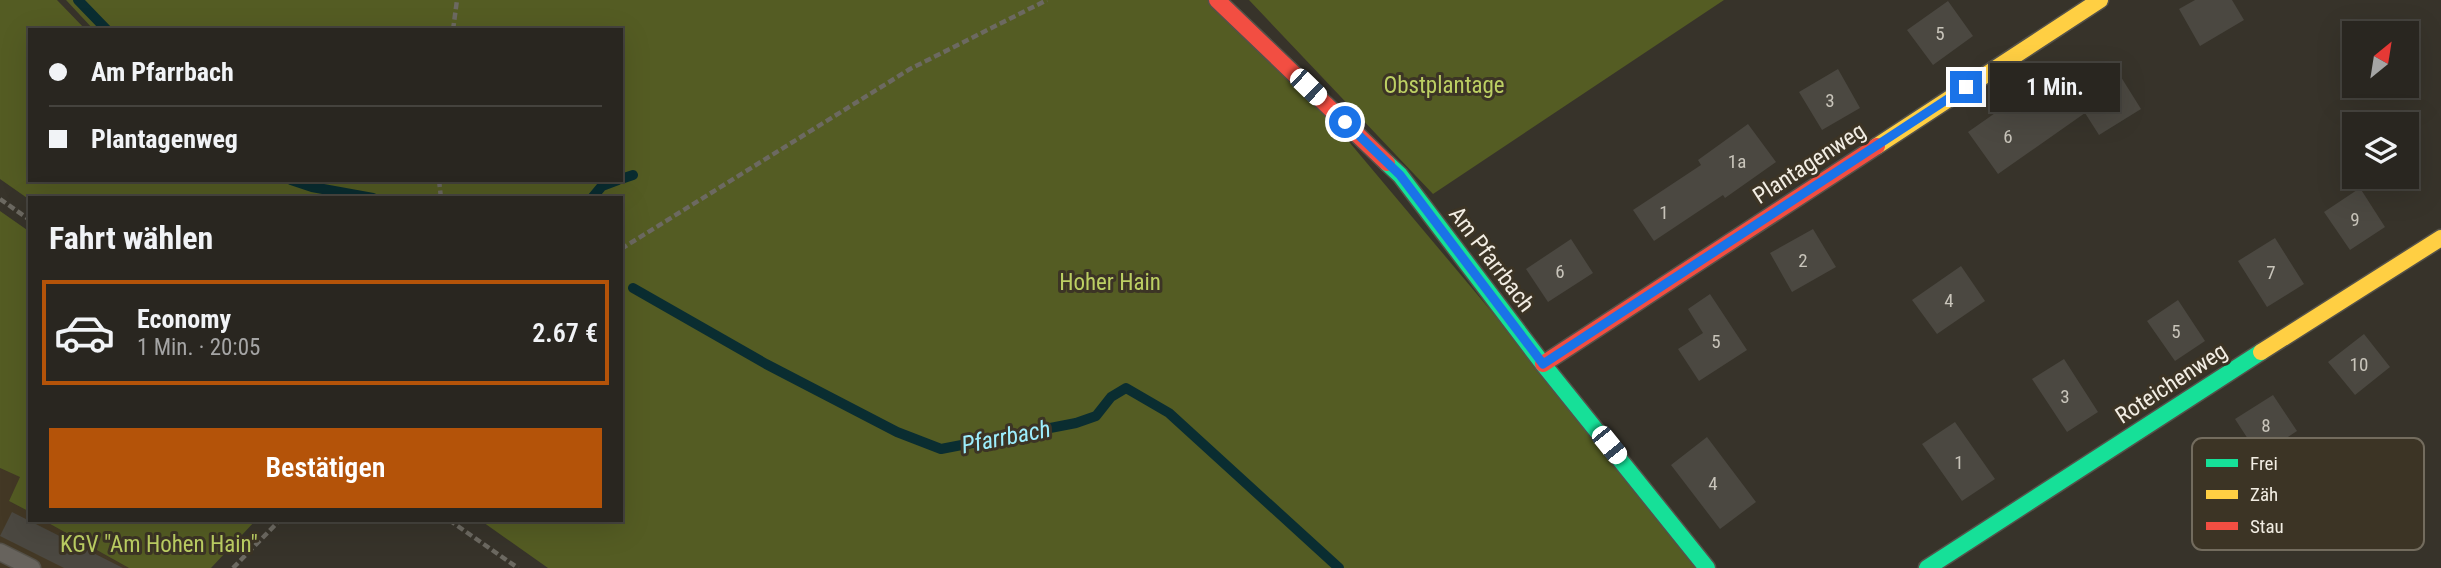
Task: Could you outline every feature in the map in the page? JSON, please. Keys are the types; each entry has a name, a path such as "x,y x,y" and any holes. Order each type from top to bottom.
{"street":[{"name":"Am Pfarrbach","path":"1217,0 1400,175 1543,364 1707,568"},
{"name":"Plantagenweg","path":"1543,364 2100,0"},
{"name":"Roteichenweg","path":"1927,568 2441,238"}],"lane":[{"path":"0,552 32,568"}],"path":[{"path":"453,28 457,0"},
{"path":"623,248 911,69 1047,0"},
{"path":"0,199 28,219"},
{"path":"233,568 277,522"},
{"path":"452,522 518,568"}],"shaded area":[{"path":"0,468 21,477 9,501 28,511 28,522 47,522 129,568 0,568"}],"green space":[{"name":"Hoher Hain","path":"0,0 57,0 84,28 28,28 28,182 623,182 623,28 92,28 66,0 1230,0 1707,568 548,568 483,522 623,522 623,196 28,196 28,199 0,179"},
{"name":"Obstplantage","path":"1249,0 1724,0 1433,194"},
{"name":"KGV \"Am Hohen Hain\"","path":"0,211 28,231 28,511 9,501 20,477 0,468"},
{"name":"KGV \"Am Hohen Hain\"","path":"47,522 254,522 211,568 129,568"}],"building":[{"path":"2195,0 2232,0 2244,20 2200,46 2179,9"},
{"path":"1948,1 1973,36 1933,65 1907,30"},
{"path":"2111,61 2141,109 2099,135 2085,113 1998,174 1968,132 2018,97 2028,112"},
{"path":"1838,69 1860,108 1822,130 1799,92"},
{"path":"1748,124 1776,162 1725,198 1723,195 1654,241 1633,210 1701,165 1698,160"},
{"path":"2361,189 2385,227 2350,250 2324,212"},
{"path":"1813,229 1836,267 1792,292 1770,253"},
{"path":"2275,238 2304,284 2267,307 2238,261"},
{"path":"1571,239 1593,273 1548,302 1526,269"},
{"path":"1961,266 1985,301 1937,334 1912,300"},
{"path":"1710,294 1747,350 1699,381 1678,349 1703,333 1688,309"},
{"path":"2178,300 2205,341 2175,361 2147,321"},
{"path":"2364,334 2390,367 2355,395 2328,362"},
{"path":"2064,359 2098,412 2067,432 2032,379"},
{"path":"2273,395 2297,431 2286,438 2247,438 2235,419"},
{"path":"1955,422 1995,479 1962,501 1922,444"},
{"path":"1707,437 1756,502 1720,529 1671,465"},
{"path":"12,512 123,568 64,568 0,536"}],"waterway":[{"name":"Pfarrbach","path":"78,0 105,28"},
{"path":"623,178 633,175"},
{"name":"Pfarrbach","path":"297,182 362,196"},
{"path":"594,196 602,186 613,182"},
{"name":"Pfarrbach","path":"633,288 766,364 897,432 941,449 1076,423 1096,416 1111,397 1126,388 1169,413 1339,568"}],"traffic: fast":[{"path":"1387,163 1400,175 1543,364 1707,568"},
{"path":"1927,568 2261,352"}],"traffic: slow":[{"path":"1877,146 2100,0"},
{"path":"2261,352 2441,238"}],"traffic: jam":[{"path":"1217,0 1387,163"},
{"path":"1543,364 1877,146"}],"route":[{"path":"1345,122 1400,175 1543,364 1966,87"}]}
